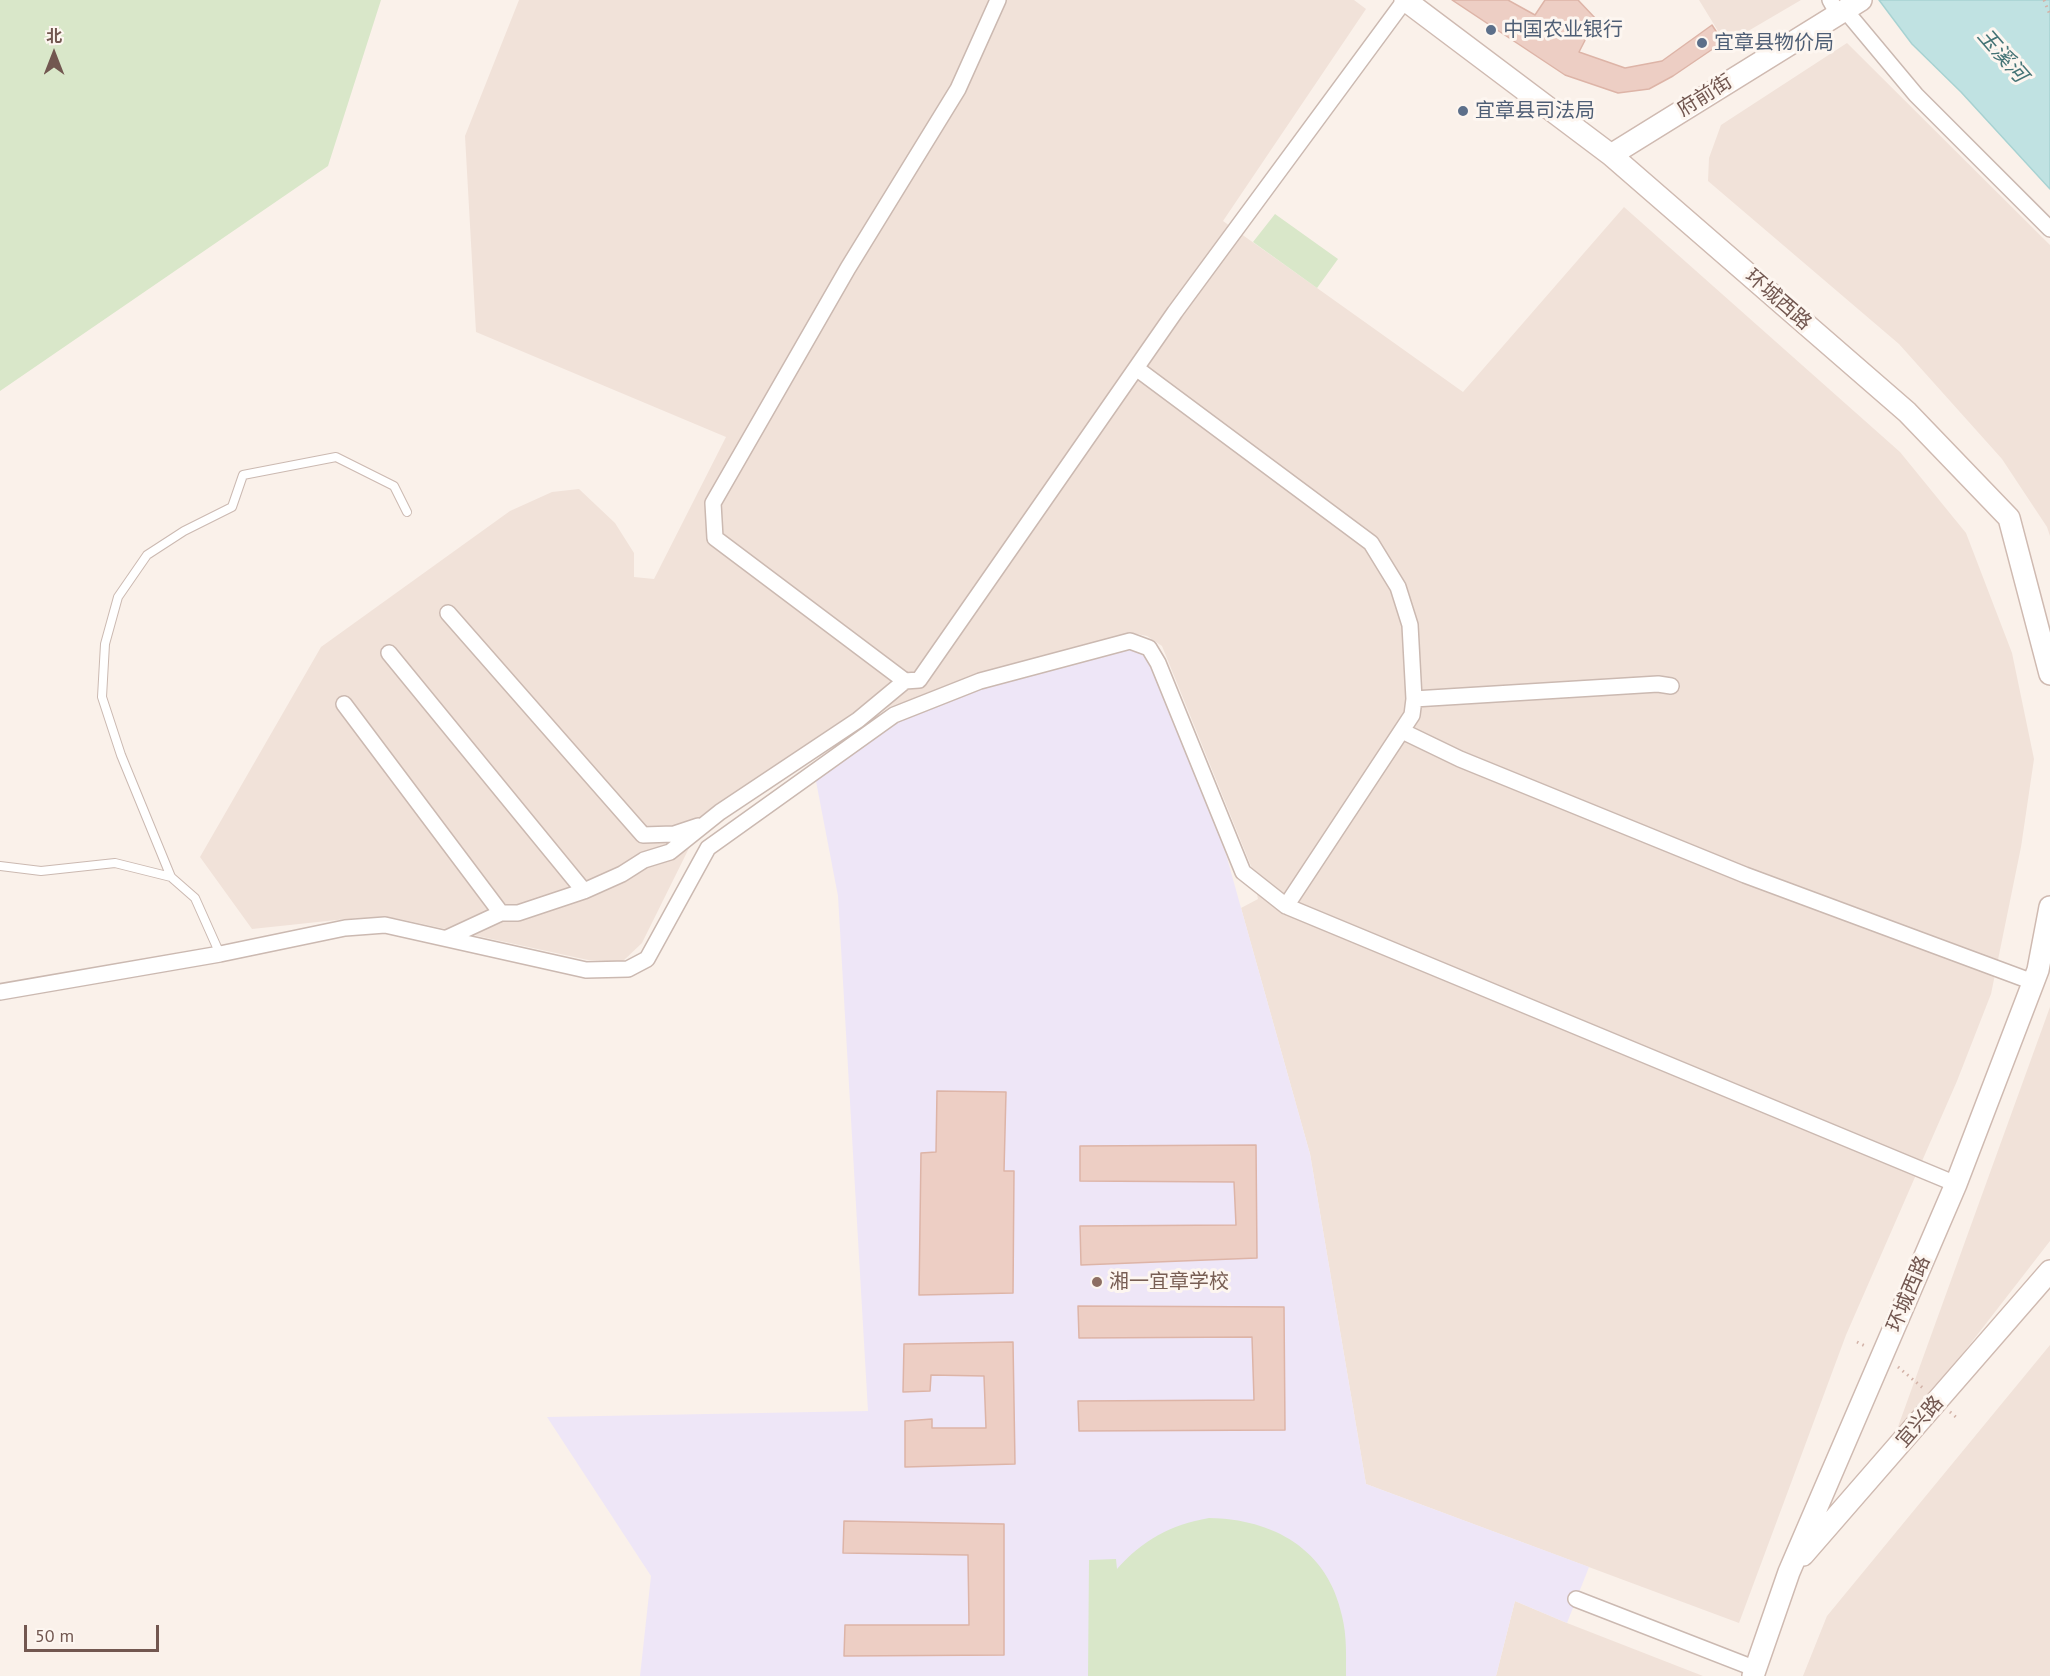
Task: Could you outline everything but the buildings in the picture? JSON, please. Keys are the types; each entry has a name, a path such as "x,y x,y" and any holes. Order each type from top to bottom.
{"main road":[{"name":"环城西路","path":"1405,0 1611,155 1907,412 2009,518 2050,674"},
{"name":"府前街","path":"1611,155 1843,6"},
{"name":"环城西路","path":"1755,1672 1789,1572 1956,1184 2033,982 2050,907"},
{"name":"宜兴路","path":"1789,1572 2050,1271"}],"street":[{"path":"906,681 715,538 713,503 848,268 958,89 998,0"},
{"path":"447,938 501,913 518,913 584,891 622,874 644,860 670,852 706,823 858,720 906,681 919,680 1136,368 1405,0"},
{"path":"1843,6 1916,95 2050,229"},
{"path":"1136,368 1371,543 1398,587 1410,625 1414,699 1412,715 1286,906"},
{"path":"448,613 643,835 674,834 706,823"},
{"path":"0,992 220,954 345,928 385,925 586,970 628,969 648,959 708,848 894,715 980,681 1130,641 1149,648 1158,663 1243,872 1286,906 1956,1184"},
{"path":"389,653 584,891"},
{"path":"1414,699 1658,684 1671,686"},
{"path":"344,704 501,913"},
{"path":"1402,731 1460,759 1756,879 2033,982"},
{"path":"1576,1599 1755,1672"}],"lane":[{"path":"220,954 195,898 171,877 143,814 102,697 105,645 118,597 147,555 184,531 232,507 243,475 336,457 394,486 407,513"},
{"path":"0,866 41,871 116,863 171,877"}],"path":[{"path":"2044,0 2050,15"},
{"path":"1857,1342 1883,1354 1958,1419"}],"shaded area":[{"path":"519,0 1354,0 1366,9 1223,221 1463,392 1624,207 1900,452 1966,533 2012,653 2034,759 2021,847 1991,994 1957,1081 1846,1335 1739,1623 1366,1484 1310,1154 1241,908 1258,899 1251,866 1162,646 1147,636 1132,633 1034,659 889,707 771,789 696,834 642,943 622,962 588,960 395,918 346,919 252,929 200,857 321,647 510,511 552,492 579,489 615,523 634,553 634,577 654,579 726,437 476,332 465,136"},
{"path":"1699,0 1801,0 1726,44"},
{"path":"1847,43 2050,245 2050,536 2047,527 2002,459 1899,344 1708,181 1709,158 1721,125"},
{"name":"湘一宜章学校","path":"1131,648 1151,661 1226,854 1310,1154 1366,1484 1589,1567 1567,1623 1515,1601 1496,1676 640,1676 651,1576 547,1417 868,1411 838,896 815,776 891,721 967,691"},
{"path":"2050,1007 2050,1241 1891,1446"},
{"path":"2050,1345 2050,1676 1803,1676 1827,1616"},
{"path":"1515,1601 1567,1623 1703,1676 1496,1676"}],"green space":[{"path":"0,0 381,0 328,166 0,391"},
{"path":"1275,214 1338,259 1317,288 1253,242"},
{"path":"1209,1518 1255,1524 1294,1542 1311,1556 1335,1593 1342,1616 1346,1676 1088,1676 1089,1560 1116,1559 1117,1569 1137,1550 1158,1535 1182,1525"}],"water":[{"name":"玉溪河","path":"1879,0 2050,0 2050,189 1961,92 1912,44"}],"place":[{"name":"中国农业银行","path":"1491,30"},
{"name":"宜章县物价局","path":"1702,43"},
{"name":"宜章县司法局","path":"1463,111"},
{"name":"湘一宜章学校","path":"1097,1282"}]}
